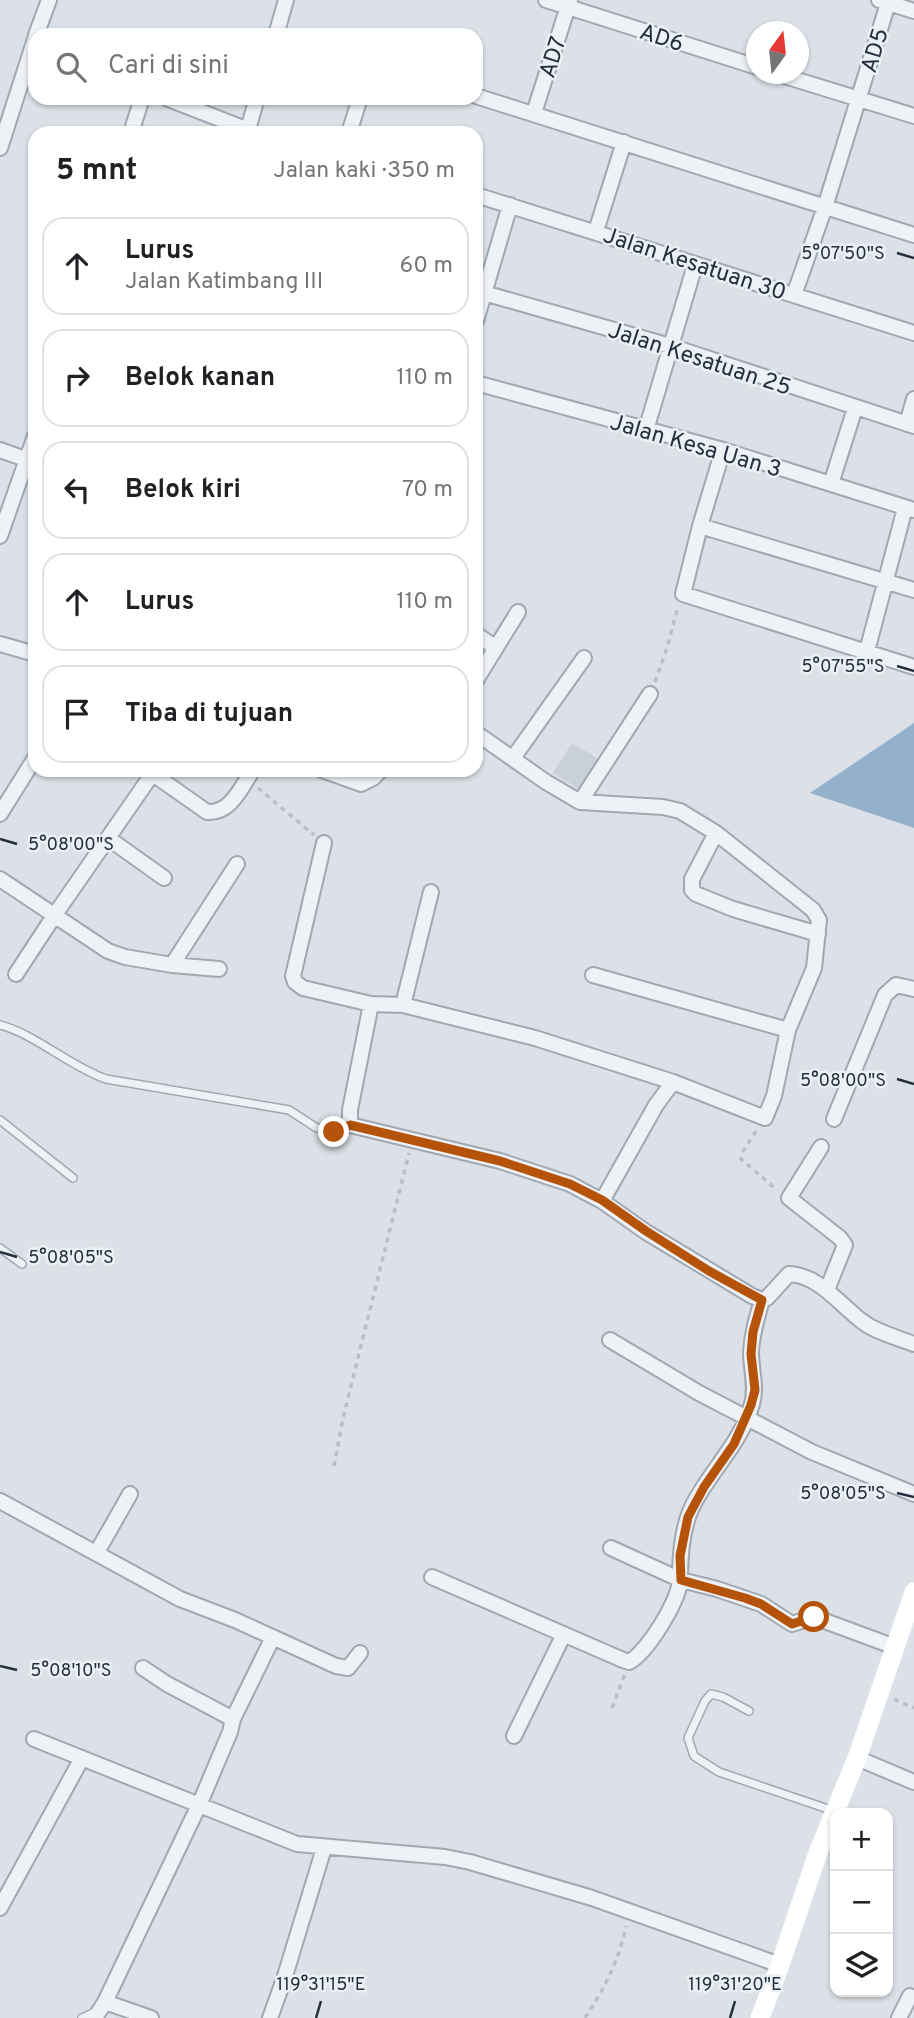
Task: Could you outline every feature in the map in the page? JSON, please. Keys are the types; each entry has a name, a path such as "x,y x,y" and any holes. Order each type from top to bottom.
{"main road":[{"path":"836,1808 857,1758 912,1603"},
{"path":"760,2018 830,1823"}],"street":[{"path":"40,28 49,0"},
{"path":"278,28 286,0"},
{"name":"AD6","path":"546,0 569,3 746,63"},
{"path":"885,1 914,10"},
{"name":"AD5","path":"794,295 859,99 885,1"},
{"name":"AD7","path":"534,113 569,3"},
{"path":"0,148 28,63"},
{"path":"809,84 914,116"},
{"path":"483,98 914,235"},
{"path":"133,126 140,105"},
{"path":"183,105 235,126"},
{"path":"249,126 255,105"},
{"path":"351,126 358,105"},
{"path":"596,232 624,142"},
{"name":"Jalan Kesatuan 30","path":"483,197 914,333"},
{"path":"483,296 510,205"},
{"path":"646,430 695,265"},
{"name":"Jalan Kesatuan 25","path":"484,293 670,346 910,425"},
{"name":"Jalan Kesa Uan 3","path":"483,385 723,450 909,509"},
{"path":"910,425 914,398"},
{"path":"831,484 855,408"},
{"path":"0,450 28,460"},
{"path":"723,450 682,593 914,667"},
{"path":"0,536 28,468"},
{"path":"867,652 909,509"},
{"path":"700,526 914,590"},
{"path":"483,669 518,612"},
{"path":"483,639 496,648"},
{"path":"0,644 28,652"},
{"path":"513,758 583,658"},
{"path":"580,802 650,694"},
{"path":"324,843 293,976 295,982 303,988 371,1004 402,1005 535,1038 673,1082 764,1119 774,1096 788,1030 814,968 819,920 813,910 691,817 673,809 580,802 546,782 483,738"},
{"path":"0,814 28,769"},
{"path":"16,975 151,777"},
{"path":"161,777 207,812 214,813 229,806 248,777"},
{"path":"342,777 361,784 373,777"},
{"path":"716,834 692,879 692,890 696,894 743,912 818,934"},
{"path":"108,838 164,878"},
{"path":"172,965 237,864"},
{"path":"0,879 117,955 172,965 219,969"},
{"path":"402,1005 430,892"},
{"path":"593,975 788,1030"},
{"path":"834,1119 886,995 896,985 914,989"},
{"path":"371,1004 350,1110 350,1125 531,1170 570,1184 602,1200 656,1238 762,1300"},
{"path":"602,1200 656,1105 673,1082"},
{"path":"821,1147 789,1199 840,1238 845,1245 827,1290"},
{"path":"432,1577 629,1662 650,1643 670,1609 681,1580 680,1556 688,1517 747,1419 755,1390 751,1354 753,1332 762,1300 789,1274 796,1275 827,1290 864,1323 914,1344"},
{"path":"610,1340 747,1419 812,1452 914,1494"},
{"path":"97,1552 130,1494"},
{"path":"0,1501 180,1599 345,1669 351,1666 360,1653"},
{"path":"611,1548 681,1580 753,1601 792,1624 814,1617 895,1647"},
{"path":"514,1736 564,1634"},
{"path":"151,2018 100,2010 200,1804 233,1719 274,1637"},
{"path":"143,1668 233,1719"},
{"path":"34,1739 285,1840 324,1848 445,1857 470,1862 629,1911 780,1965"},
{"path":"0,1908 82,1758"},
{"path":"857,1758 914,1782"},
{"path":"270,2018 324,1848"},
{"path":"899,2018 910,1996"}],"lane":[{"path":"0,1025 15,1029 83,1071 106,1079 289,1110 328,1132 350,1125"},
{"path":"0,1120 73,1178"},
{"path":"0,1248 22,1264"},
{"path":"749,1710 723,1696 711,1694 688,1738 694,1756 719,1772 830,1809"},
{"path":"82,2018 100,2010"}],"path":[{"path":"650,694 667,648 682,593"},
{"path":"253,777 324,843"},
{"path":"764,1119 742,1153 741,1159 789,1199"},
{"path":"334,1466 343,1418 412,1141"},
{"path":"612,1708 629,1662"},
{"path":"585,2018 603,1991 621,1951 629,1911"}],"shaded area":[{"path":"572,743 602,761 584,792 553,773"}],"water":[{"path":"914,723 914,828 810,793"}],"route":[{"path":"334,1132 350,1125 500,1161 570,1184 602,1200 709,1271 762,1300 753,1332 751,1354 755,1390 751,1405 734,1444 704,1487 688,1517 679,1572 681,1580 761,1604 792,1624 814,1617"}]}
